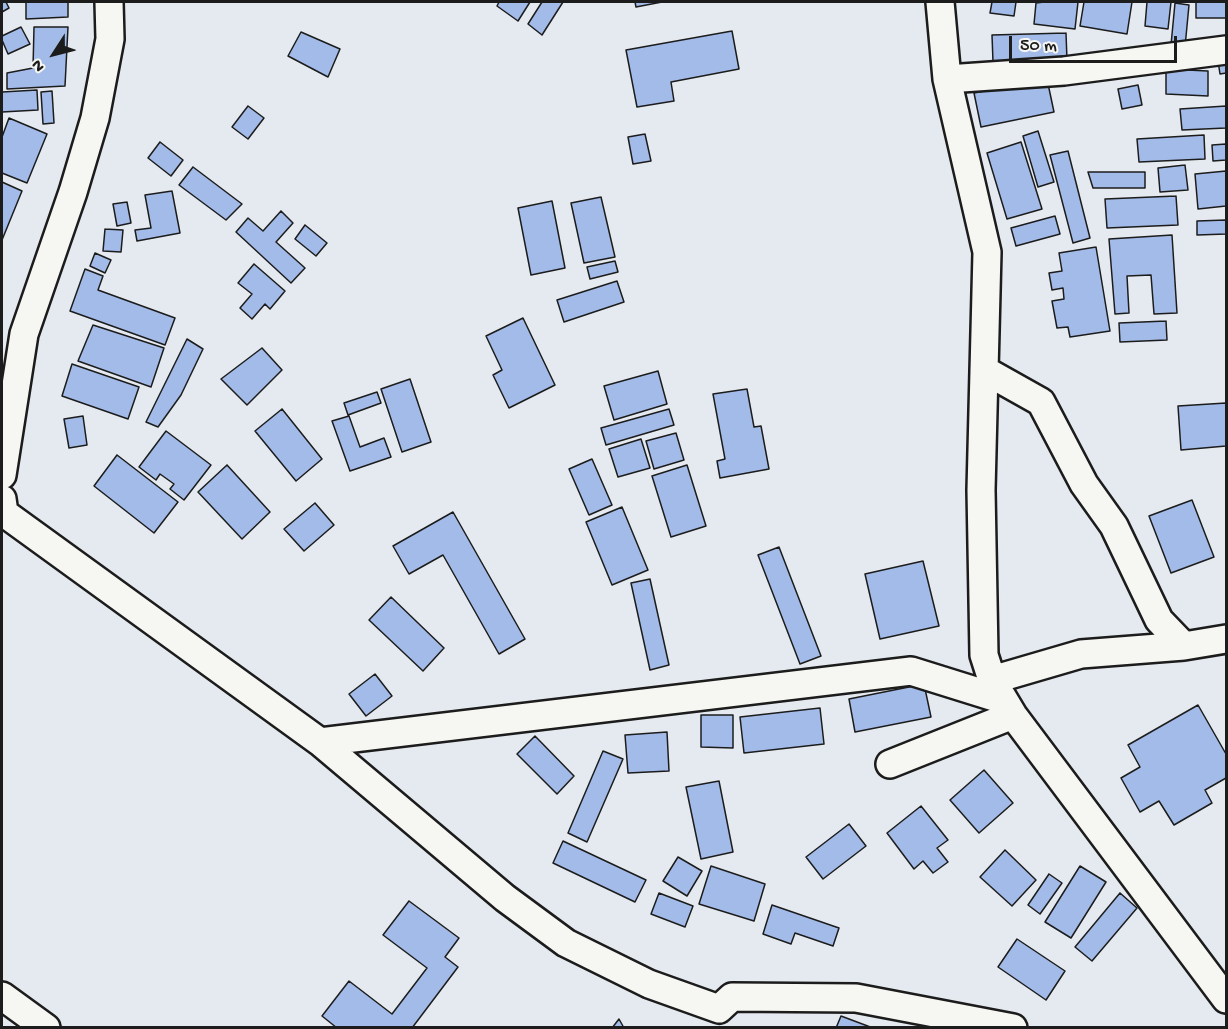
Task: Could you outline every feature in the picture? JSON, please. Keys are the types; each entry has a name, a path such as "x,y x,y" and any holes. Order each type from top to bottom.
{"street":[{"path":"2,475 24,334 73,192 95,118 110,39 109,2"},
{"path":"940,2 947,79 987,252 981,490 984,655 1003,698 1226,999"},
{"path":"947,79 1064,71 1227,50"},
{"path":"984,370 1041,402 1084,484 1114,526 1159,620 1184,646"},
{"path":"2,511 320,742 505,898 566,943 649,984 718,1009 732,997 856,998 1013,1028"},
{"path":"890,764 1081,654 1184,646 1227,639"},
{"path":"320,742 910,671 1003,698"},
{"path":"2,996 46,1028"},
{"path":"725,1028 732,997"}],"building":[{"path":"2,2 6,2 9,8 2,12"},
{"path":"26,2 68,2 68,17 26,19"},
{"path":"499,2 530,2 518,21 497,6"},
{"path":"542,2 563,2 542,35 528,24"},
{"path":"635,2 662,2 636,7"},
{"path":"992,2 1016,2 1014,16 990,13"},
{"path":"1078,2 1075,29 1034,24 1036,3"},
{"path":"1084,2 1132,2 1127,34 1080,26"},
{"path":"1147,2 1171,2 1168,29 1145,26"},
{"path":"1196,2 1226,2 1226,18 1196,18"},
{"path":"1175,3 1189,5 1185,47 1171,45"},
{"path":"21,27 30,44 8,54 2,36"},
{"path":"34,27 68,27 65,86 7,89 7,73 33,68"},
{"path":"732,31 739,69 671,82 674,101 637,107 626,50"},
{"path":"301,32 340,49 328,77 288,56"},
{"path":"1066,33 1067,60 993,62 992,35"},
{"path":"1226,60 1226,73 1220,74 1218,61"},
{"path":"1166,69 1208,71 1208,96 1166,94"},
{"path":"1047,79 1054,112 981,127 974,93"},
{"path":"1138,85 1142,105 1122,109 1118,89"},
{"path":"37,90 38,110 2,112 2,92"},
{"path":"52,91 54,123 43,124 41,92"},
{"path":"248,106 264,118 248,139 232,127"},
{"path":"1226,106 1226,128 1182,130 1180,109"},
{"path":"9,118 47,134 27,183 2,173 2,137"},
{"path":"1038,131 1054,182 1038,187 1023,136"},
{"path":"645,134 651,161 633,164 628,137"},
{"path":"1204,135 1205,159 1139,162 1137,139"},
{"path":"160,142 183,160 171,176 148,158"},
{"path":"1021,142 1042,209 1007,219 987,153"},
{"path":"1226,144 1226,160 1213,161 1212,145"},
{"path":"1068,151 1090,238 1073,243 1050,155"},
{"path":"1185,165 1188,190 1160,192 1158,168"},
{"path":"193,167 242,204 226,220 179,185"},
{"path":"1226,171 1226,206 1198,209 1195,174"},
{"path":"1088,172 1145,172 1145,188 1093,188"},
{"path":"2,182 22,191 2,240"},
{"path":"172,191 180,233 137,241 135,230 151,228 145,195"},
{"path":"1176,196 1178,225 1107,228 1105,199"},
{"path":"601,197 615,257 584,263 571,203"},
{"path":"552,201 565,268 531,275 518,208"},
{"path":"127,202 131,223 117,226 113,204"},
{"path":"281,211 293,223 276,242 305,268 291,283 236,232 248,218 263,231"},
{"path":"1055,216 1060,234 1016,246 1011,228"},
{"path":"1226,220 1226,234 1197,235 1197,221"},
{"path":"305,225 327,243 316,256 295,239"},
{"path":"105,229 123,230 121,252 103,251"},
{"path":"1172,235 1177,313 1154,314 1151,275 1127,276 1129,313 1115,314 1109,239"},
{"path":"1096,247 1110,331 1070,337 1068,327 1057,328 1052,301 1064,299 1063,288 1052,290 1049,273 1062,271 1059,253"},
{"path":"95,253 111,260 105,273 90,266"},
{"path":"615,261 618,272 590,279 587,267"},
{"path":"254,264 285,291 270,309 265,304 252,319 240,308 252,294 238,283"},
{"path":"85,269 103,276 98,290 175,318 165,345 70,311"},
{"path":"617,281 624,302 564,322 557,300"},
{"path":"523,318 555,385 509,408 493,375 502,370 486,336"},
{"path":"1166,321 1167,340 1120,342 1119,323"},
{"path":"93,325 164,348 151,387 78,361"},
{"path":"187,339 203,349 181,395 158,427 146,422"},
{"path":"262,348 282,370 247,405 221,379"},
{"path":"72,364 139,387 128,419 62,396"},
{"path":"658,371 667,404 614,420 604,386"},
{"path":"410,379 431,442 402,452 381,389"},
{"path":"747,389 754,427 761,426 769,469 720,478 717,461 725,459 713,394"},
{"path":"377,392 381,403 348,415 344,403"},
{"path":"1226,403 1226,446 1181,450 1178,406"},
{"path":"282,409 322,459 296,481 255,431"},
{"path":"669,409 674,425 606,445 601,428"},
{"path":"83,416 87,445 69,448 64,419"},
{"path":"349,416 360,447 384,438 391,457 350,471 332,421"},
{"path":"166,431 211,465 184,500 170,489 174,484 160,474 156,480 139,467"},
{"path":"676,433 684,460 654,469 646,441"},
{"path":"641,439 650,468 618,477 609,449"},
{"path":"117,455 178,502 154,533 94,486"},
{"path":"592,459 612,505 589,515 569,469"},
{"path":"227,465 270,512 242,539 198,492"},
{"path":"687,465 706,526 671,537 652,476"},
{"path":"1192,500 1214,557 1171,573 1149,516"},
{"path":"315,503 334,525 304,551 284,529"},
{"path":"622,507 648,570 612,585 586,522"},
{"path":"453,512 525,639 499,654 443,555 409,574 393,546"},
{"path":"779,547 821,656 800,664 758,555"},
{"path":"923,561 939,626 880,639 865,574"},
{"path":"650,579 669,665 650,670 631,583"},
{"path":"391,597 444,648 423,671 369,620"},
{"path":"375,674 392,696 366,716 349,694"},
{"path":"924,684 931,717 855,732 849,699"},
{"path":"1198,705 1226,754 1226,778 1205,790 1212,803 1174,825 1159,801 1140,812 1121,778 1140,767 1128,745"},
{"path":"820,708 824,744 744,753 740,717"},
{"path":"701,715 733,715 733,748 701,747"},
{"path":"667,732 669,771 628,773 625,735"},
{"path":"535,736 574,776 557,794 517,754"},
{"path":"603,751 623,759 587,842 568,833"},
{"path":"984,770 1013,803 979,833 950,800"},
{"path":"719,781 733,852 701,859 686,787"},
{"path":"921,806 948,840 937,848 948,862 933,873 923,861 914,869 887,833"},
{"path":"849,824 866,846 823,879 806,857"},
{"path":"563,841 646,880 635,902 553,863"},
{"path":"1005,850 1036,880 1012,906 980,877"},
{"path":"678,857 702,871 687,896 663,881"},
{"path":"711,866 765,884 754,921 699,904"},
{"path":"1080,866 1106,882 1071,938 1045,922"},
{"path":"1049,874 1062,883 1040,914 1028,905"},
{"path":"659,893 693,906 685,927 651,914"},
{"path":"1120,893 1137,908 1092,961 1075,947"},
{"path":"409,901 459,938 445,957 458,967 412,1028 337,1028 322,1016 349,981 392,1014 427,968 383,935"},
{"path":"772,905 839,928 833,946 795,933 791,944 763,934"},
{"path":"1017,939 1065,971 1046,1000 998,967"},
{"path":"841,1016 873,1028 836,1028"},
{"path":"619,1019 624,1028 612,1028"}]}
